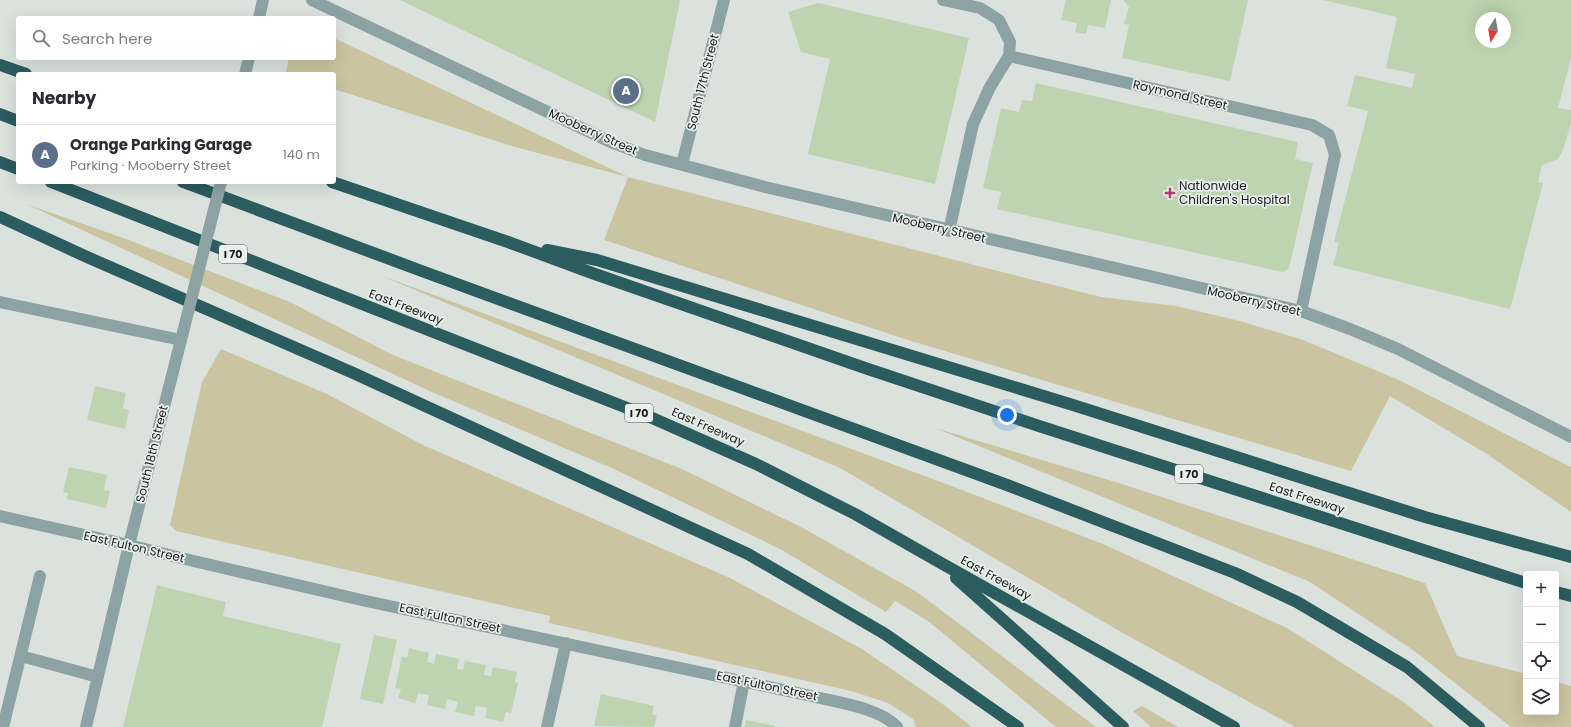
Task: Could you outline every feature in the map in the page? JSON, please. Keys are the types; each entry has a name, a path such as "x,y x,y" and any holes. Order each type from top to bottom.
{"highway":[{"path":"0,64 21,72"},
{"path":"0,114 16,120"},
{"path":"0,162 16,168"},
{"name":"East Freeway","path":"336,183 508,242 865,368 1032,424 1523,582"},
{"name":"East Freeway","path":"56,184 650,417 756,464 855,514 941,564 1234,727"},
{"path":"188,184 1007,485 1235,573 1297,602 1407,667 1479,727"},
{"path":"0,217 87,257 351,372 748,554 885,634 1018,727"},
{"path":"508,242 597,260 1074,404 1425,517 1571,557"},
{"path":"941,564 1123,727"},
{"path":"1559,593 1571,596"}],"street":[{"path":"259,16 263,0"},
{"name":"Mooberry Street","path":"312,0 613,143 645,155 765,187 949,231 1301,311 1398,349 1571,437"},
{"name":"South 17th Street","path":"682,164 724,0"},
{"path":"943,0 980,8 999,20 1010,42 1010,56 990,87 973,124 949,231"},
{"name":"Raymond Street","path":"1010,56 1312,125 1329,135 1335,155 1301,311"},
{"name":"South 18th Street","path":"86,727 129,545 220,184"},
{"path":"0,302 181,340"},
{"name":"East Fulton Street","path":"0,516 366,601 744,681 864,709 884,717 897,727"},
{"path":"3,727 40,576"},
{"path":"547,727 566,643"},
{"path":"21,656 98,677"},
{"path":"734,727 744,681"}],"shaded area":[{"path":"336,39 628,177 515,147 336,90 336,72 286,72 289,60 336,60"},
{"path":"628,177 1101,297 1176,306 1240,321 1303,340 1399,380 1571,467 1571,512 1487,454 1390,396 1351,471 911,341 604,240"},
{"path":"26,204 126,239 290,302 393,355 682,469 803,528 917,592 1096,727 1056,727 928,621 895,601 886,612 780,549 614,469 434,393"},
{"path":"377,274 941,482 1103,544 1287,628 1405,703 1435,727 1295,727 1121,632 840,468"},
{"path":"221,349 327,394 423,445 728,577 862,649 944,705 972,727 916,727 913,719 888,703 851,691 549,623 550,616 176,531 170,525 202,382"},
{"path":"935,428 1122,484 1425,583 1457,656 1523,673 1523,715 1559,715 1559,683 1571,686 1571,727 1511,727 1413,650 1310,582"},
{"path":"1142,706 1178,727 1151,727 1133,711"}],"building":[{"path":"400,0 678,0 680,1 655,122"},
{"path":"1066,0 1111,0 1105,28 1088,25 1086,34 1075,32 1077,23 1061,20"},
{"path":"1123,0 1248,0 1230,81 1122,58 1129,25 1124,24 1129,7"},
{"path":"1323,0 1571,0 1571,58 1558,108 1571,110 1571,123 1563,150 1558,159 1542,165 1538,182 1543,183 1510,309 1333,265 1339,243 1334,242 1368,111 1347,106 1355,75 1412,88 1415,74 1386,68 1397,17"},
{"path":"818,3 969,38 935,184 808,154 830,59 801,52 788,12"},
{"path":"1036,83 1298,142 1295,159 1313,163 1289,268 1283,272 997,209 1001,192 983,188 1001,108 1019,112 1022,100 1032,101"},
{"path":"95,386 126,393 123,408 129,410 125,429 87,420"},
{"path":"69,467 107,475 104,490 110,491 106,508 67,499 68,493 63,492"},
{"path":"157,585 226,602 223,616 341,644 322,727 123,727"},
{"path":"374,635 397,640 383,704 360,699"},
{"path":"409,648 429,653 427,662 434,664 436,654 459,659 457,669 463,670 465,661 486,665 484,675 491,676 493,667 517,672 515,682 518,683 511,713 506,712 503,722 485,718 487,708 476,706 474,716 455,712 458,702 447,699 445,709 427,705 429,695 418,693 415,703 398,698 401,689 395,688 402,656 407,658"},
{"path":"601,694 654,706 652,714 657,716 654,727 594,726"},
{"path":"746,720 775,726 775,727 745,727"}],"place":[{"name":"Orange Parking Garage","path":"626,91"},
{"name":"Nationwide Children's Hospital","path":"1170,193"}]}
